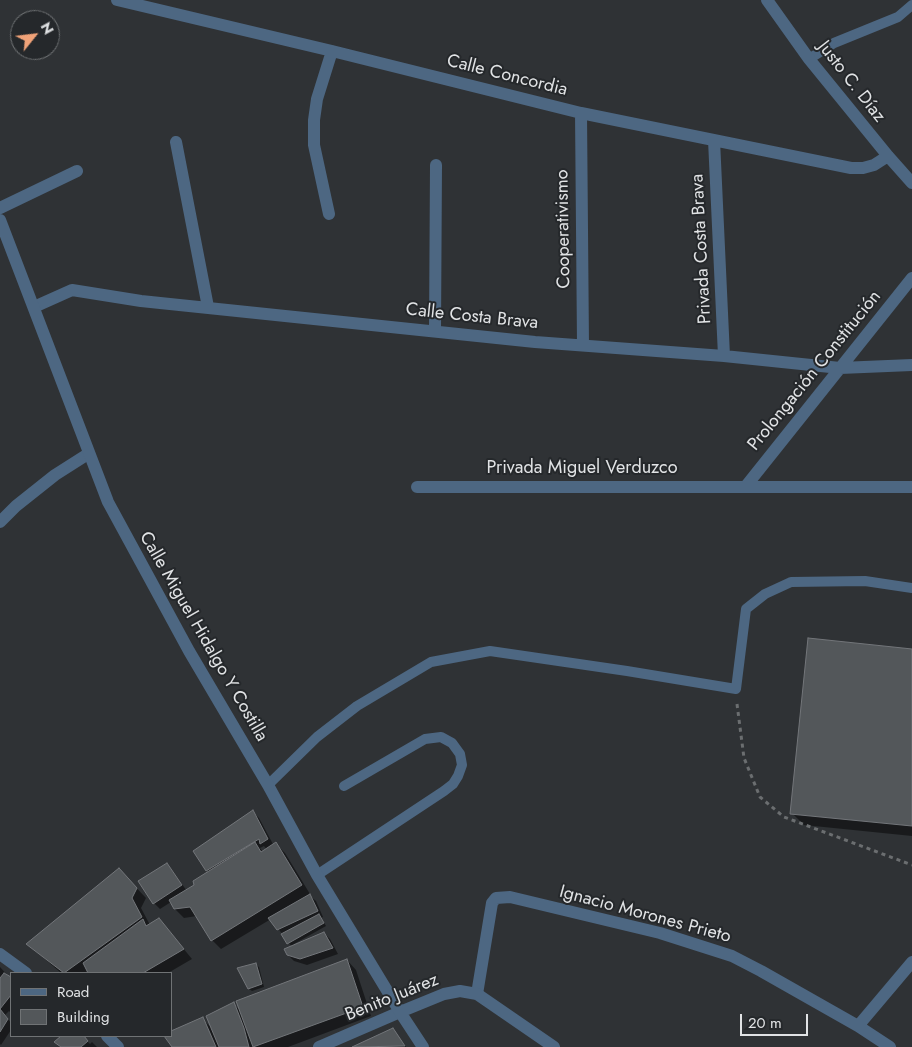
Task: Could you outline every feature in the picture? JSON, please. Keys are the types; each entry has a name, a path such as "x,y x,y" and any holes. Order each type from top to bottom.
{"street":[{"name":"Calle Concordia","path":"117,0 332,50 581,113 851,168 863,168 874,165 888,156"},
{"name":"Justo C. Díaz","path":"767,0 809,59 912,183"},
{"path":"329,214 314,145 314,120 317,99 332,50"},
{"name":"Cooperativismo","path":"581,113 583,345"},
{"name":"Privada Costa Brava","path":"714,140 724,356"},
{"path":"176,142 208,307"},
{"path":"435,330 436,166"},
{"path":"0,208 77,172"},
{"name":"Calle Miguel Hidalgo Y Costilla","path":"0,220 88,454 108,502 147,577 268,785 317,875 423,1047"},
{"name":"Prolongación Constitución","path":"746,486 912,278"},
{"name":"Calle Costa Brava","path":"34,307 72,290 141,301 435,330 535,342 724,356 840,368 912,365"},
{"path":"0,522 16,506 55,474 88,454"},
{"name":"Privada Miguel Verduzco","path":"417,487 912,487"},
{"name":"Ignacio Morones Prieto","path":"477,994 492,903 496,898 510,897 660,933 732,956 858,1026 890,1047"},
{"path":"0,954 25,972"},
{"path":"858,1026 912,962"},
{"name":"Benito Juárez","path":"319,1047 444,994 460,991 477,994"},
{"path":"477,994 554,1047"},
{"path":"108,1037 118,1047"}],"lane":[{"path":"809,59 834,43 898,17 912,5"},
{"path":"268,785 310,744 358,706 431,662 490,652 628,671 736,689 746,609 765,594 791,582 865,581 912,588"},
{"path":"317,875 453,784 462,765 460,754 452,743 441,737 425,739 344,786"}],"path":[{"path":"736,689 744,758 760,797 784,817 912,865"}],"building":[{"path":"808,638 912,649 912,826 790,814"},
{"path":"253,810 268,839 260,844 259,839 206,871 193,851"},
{"path":"255,842 261,852 276,842 302,885 211,941 190,907 174,909 169,900 194,885 193,881"},
{"path":"167,863 182,885 153,904 138,881"},
{"path":"119,868 137,888 132,898 142,917 65,972 63,972 26,944"},
{"path":"310,894 318,911 277,930 268,918"},
{"path":"319,914 324,923 287,944 281,934"},
{"path":"159,918 184,949 145,972 88,972 83,963 143,919 146,926"},
{"path":"324,932 333,948 300,959 287,955 284,949"},
{"path":"347,959 363,1007 253,1047 236,1001"},
{"path":"256,963 262,984 248,989 237,968"},
{"path":"4,973 10,976 10,996 0,1009 0,978"},
{"path":"234,1002 249,1047 219,1047 206,1016"},
{"path":"0,1009 8,1019 0,1032"},
{"path":"203,1017 216,1047 172,1047 165,1037 172,1037 172,1031"},
{"path":"393,1028 405,1046 352,1047"},
{"path":"60,1037 85,1037 88,1041 81,1047 61,1047 54,1042"}]}
